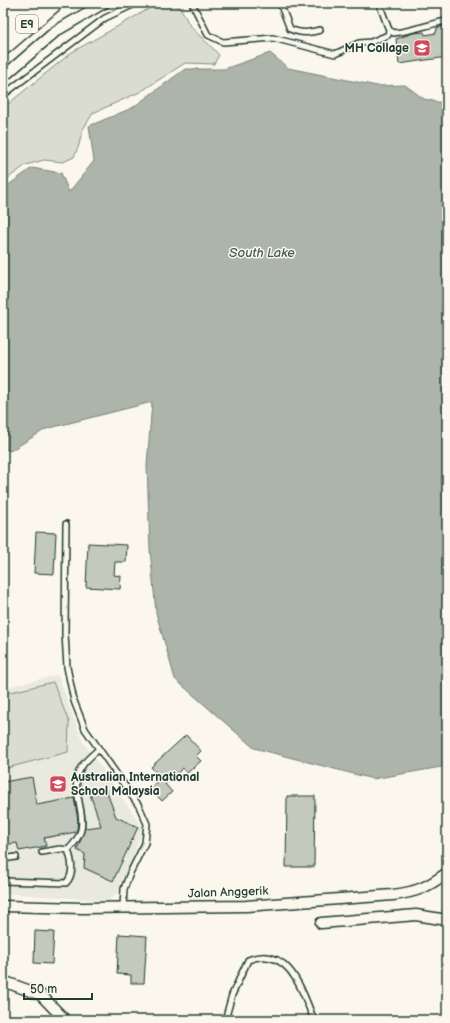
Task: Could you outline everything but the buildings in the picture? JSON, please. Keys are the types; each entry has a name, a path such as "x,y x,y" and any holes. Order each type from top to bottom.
{"highway":[{"name":"E9","path":"3,23 28,3"},
{"name":"E9","path":"3,45 52,3"}],"street":[{"path":"3,77 56,31 104,3"},
{"name":"Jalan Anggerik","path":"3,906 246,906 413,893 447,873"},
{"path":"321,923 416,915 447,920"},
{"path":"3,981 40,995 65,1020"}],"lane":[{"path":"3,95 105,18 137,3"},
{"path":"192,3 208,35 223,42 273,38 335,54 359,43 371,42 388,34 389,30"},
{"path":"280,3 290,29 300,33 320,30"},
{"path":"379,3 389,30 394,33 409,31 447,21"},
{"path":"66,524 65,634 67,667 74,701 82,722 139,806 147,824 145,843 124,889 123,907"},
{"path":"68,850 81,830 82,814 76,789 77,778 81,767 99,749"},
{"path":"42,852 60,849 68,850"},
{"path":"3,881 66,883 70,878 72,871 71,858 68,850"},
{"path":"3,859 16,857"},
{"path":"224,1020 232,995 248,960 259,956 272,957 284,965 298,980 314,1020"}],"shaded area":[{"path":"159,3 173,3 179,7 189,24 219,55 214,64 185,63 140,92 93,113 82,131 79,145 74,157 63,162 44,160 26,165 3,182 3,108 72,52"},
{"name":"Australian International School Malaysia","path":"58,675 82,740 143,828 122,888 109,901 3,893 3,688"},
{"path":"53,682 69,722 68,752 3,769 3,694"}],"water":[{"name":"South Lake","path":"270,53 288,68 377,86 405,85 424,99 447,104 447,766 373,779 254,748 175,679 156,613 150,549 147,465 152,402 46,429 10,451 3,448 3,189 32,168 61,173 69,192 94,161 89,126 132,108 185,69 224,69"}],"place":[{"name":"MH Collage","path":"422,48"},
{"name":"Australian International School Malaysia","path":"58,784"}]}
